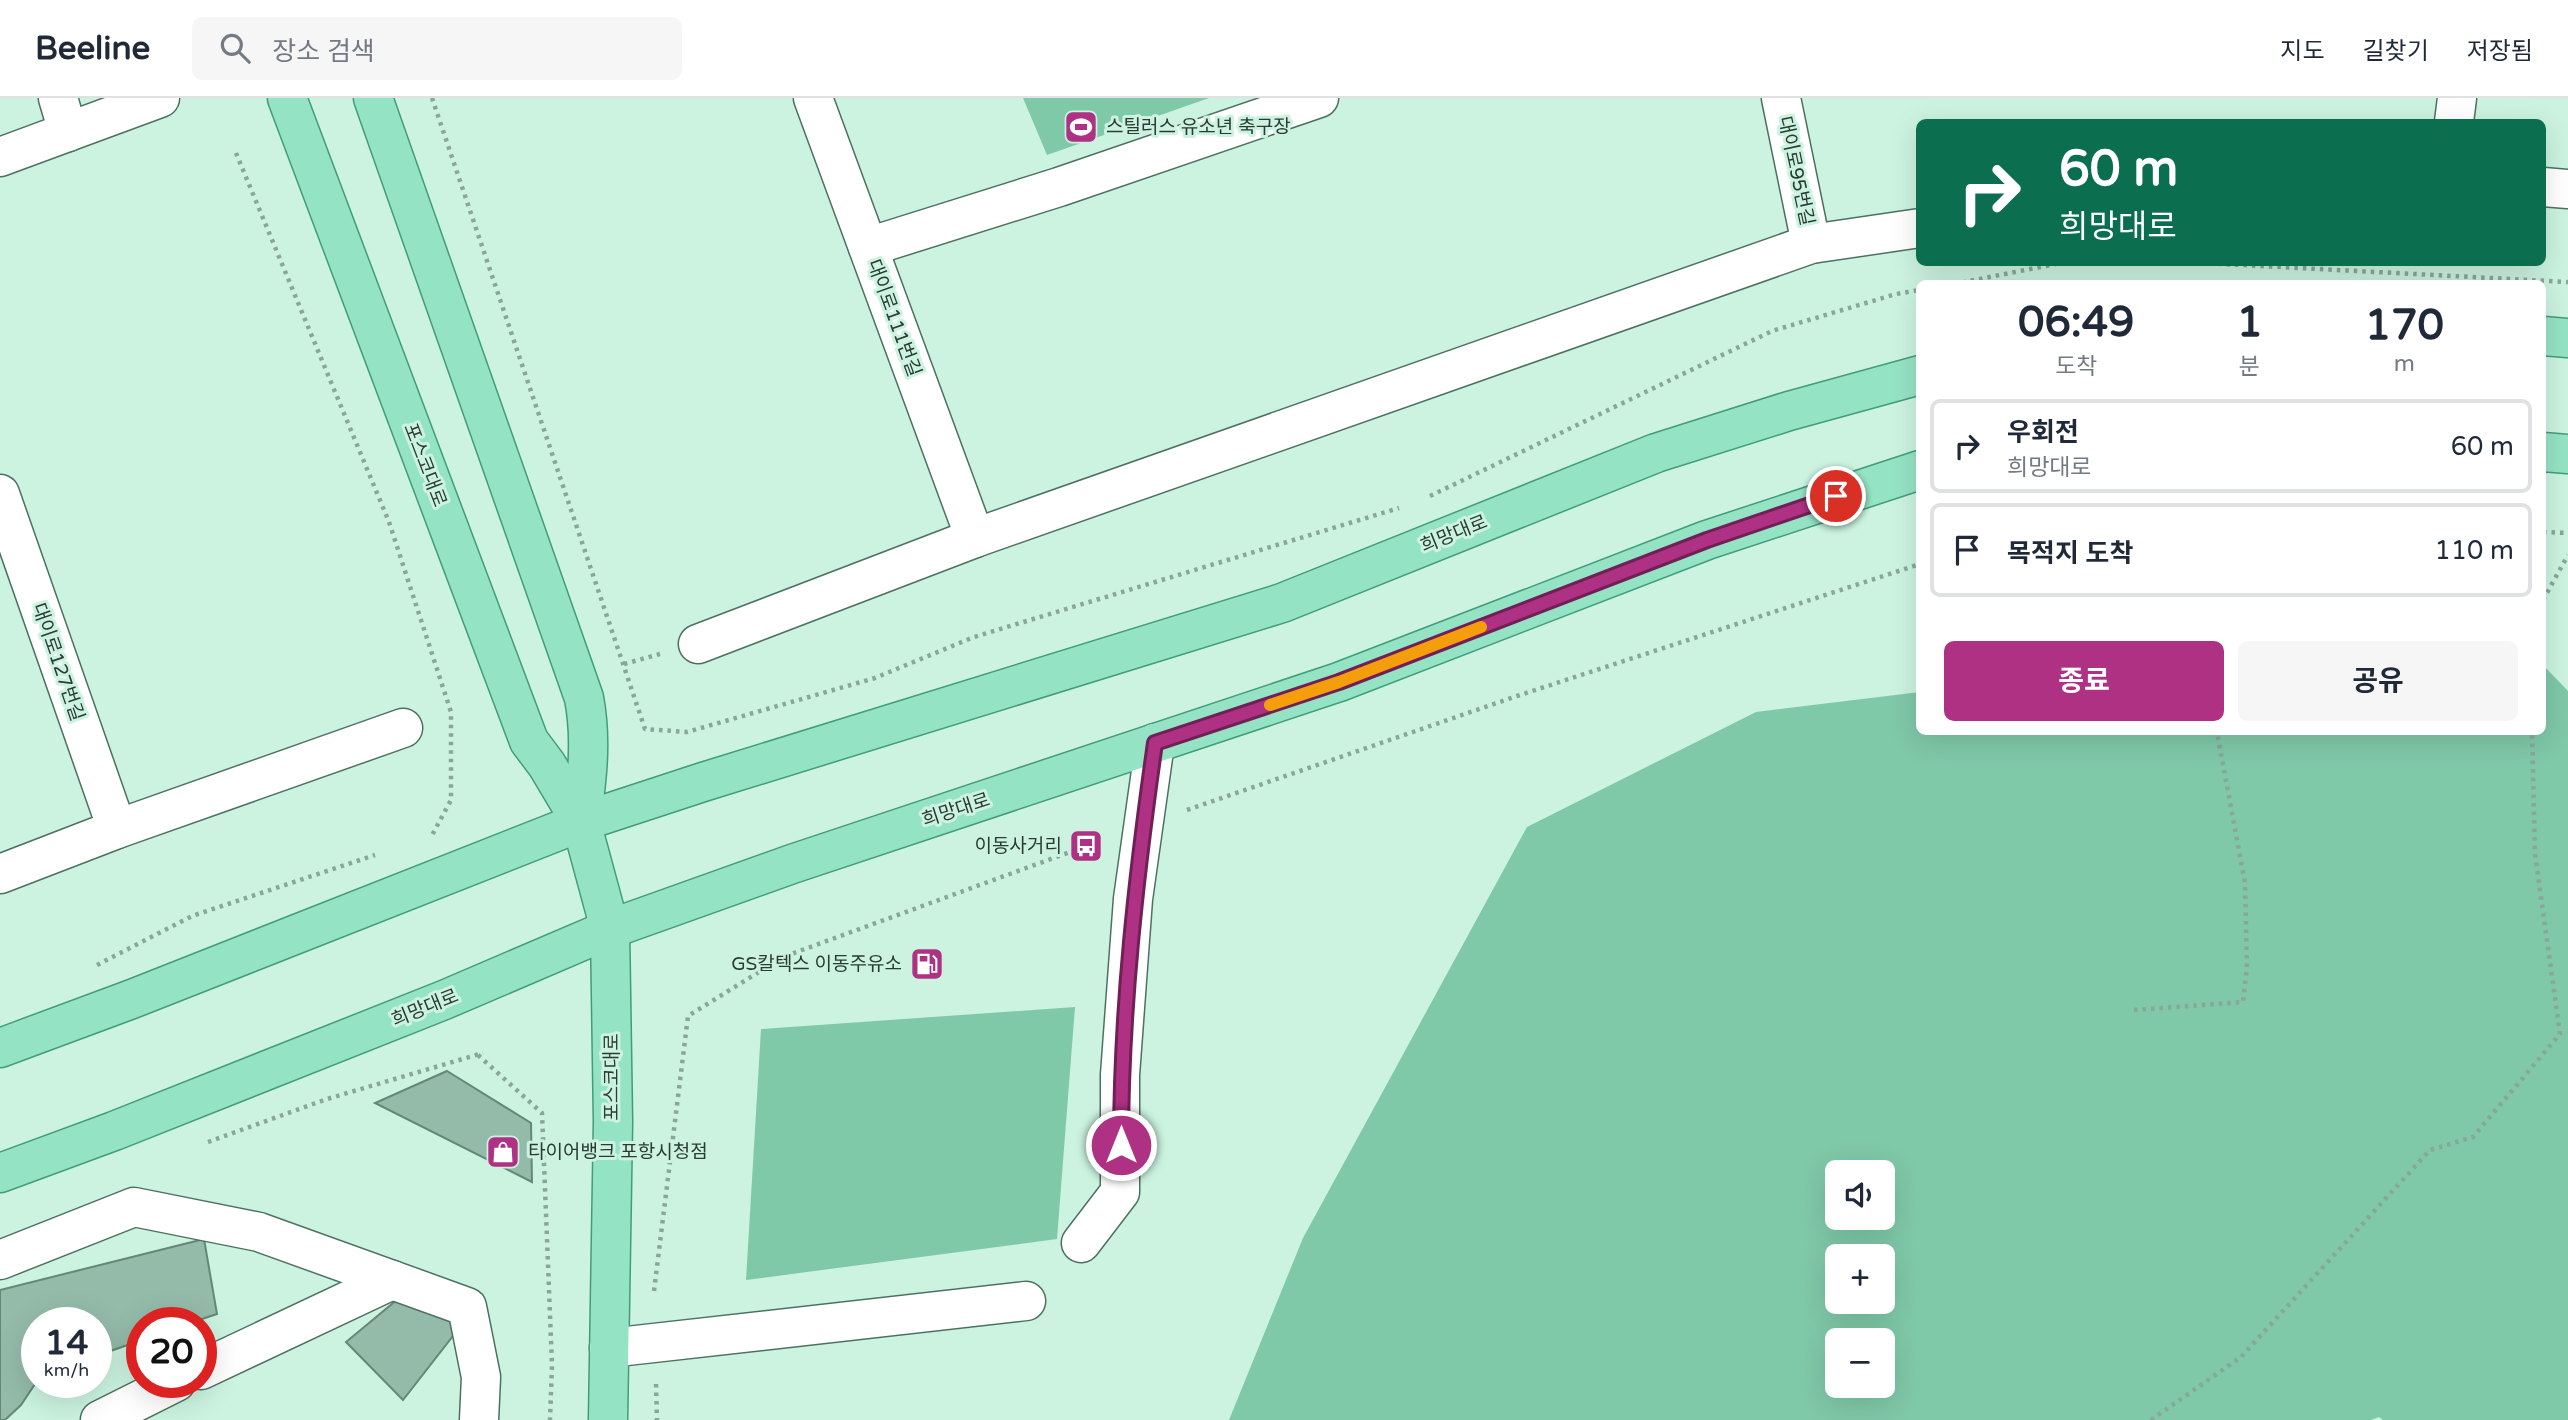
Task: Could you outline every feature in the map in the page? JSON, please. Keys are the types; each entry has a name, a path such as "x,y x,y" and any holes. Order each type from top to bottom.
{"main road":[{"name":"포스코대로","path":"287,98 529,741 547,765 581,822 610,929 612,1122 608,1420"},
{"name":"포스코대로","path":"373,98 584,698 589,720 590,758 581,822"},
{"path":"2546,337 2568,338"},
{"name":"희망대로","path":"0,1048 132,999 581,822 1282,603 1656,453 1788,411 1916,376"},
{"path":"2546,452 2568,454"},
{"name":"희망대로","path":"0,1173 114,1131 419,1010 610,929 792,864 1339,682 1707,540 1916,471"}],"street":[{"path":"0,157 63,115 160,98"},
{"name":"대이로111번길","path":"813,98 975,538"},
{"path":"868,247 1059,187 1319,98"},
{"name":"대이로95번길","path":"1781,98 1811,244"},
{"path":"2454,119 2457,98"},
{"path":"2546,187 2568,189"},
{"path":"698,644 975,538 1811,244 1916,229"},
{"name":"대이로127번길","path":"0,494 6,534 117,829"},
{"path":"0,874 117,829 403,728"},
{"path":"1081,1243 1121,1192 1121,1075 1133,899 1155,743"},
{"path":"0,1259 134,1207 259,1232 467,1307 481,1377 479,1420"},
{"path":"217,1362 392,1280"},
{"path":"609,1348 1026,1301"},
{"path":"100,1420 144,1398"}],"path":[{"path":"432,98 645,729 687,732 861,682 974,637 1412,505"},
{"path":"236,153 394,535 451,712 451,800 428,842"},
{"path":"1974,280 2046,266"},
{"path":"2261,266 2530,280"},
{"path":"2546,281 2568,282"},
{"path":"1424,499 1772,331 1896,294 1916,291"},
{"path":"2546,532 2568,533"},
{"path":"2546,595 2568,555"},
{"path":"657,1420 654,1292 688,1016 783,957 1143,826 1530,692 1916,566"},
{"path":"2134,1010 2243,1002 2247,967 2245,883 2218,735"},
{"path":"2151,1420 2241,1357 2430,1150 2473,1138 2560,1034 2535,854 2532,735"},
{"path":"96,965 192,916 382,854"},
{"path":"196,1146 327,1099 480,1054 542,1113 552,1365 550,1420"}],"green space":[{"name":"스틸러스 유소년 축구장","path":"1023,98 1209,98 1047,155"},
{"path":"2546,668 2568,691 2568,1420 2383,1420 2379,1417 2371,1420 1229,1420 1303,1238 1527,827 1756,712 1916,692 1916,735 2546,735"},
{"path":"1075,1007 1057,1239 746,1280 761,1029"}],"building":[{"name":"타이어뱅크 포항시청점","path":"447,1071 531,1123 532,1182 375,1103"},
{"path":"204,1239 216,1307 126,1307 126,1346 112,1350 112,1307 21,1307 21,1398 26,1398 5,1420 0,1420 0,1290"},
{"path":"404,1294 463,1323 403,1400 346,1342"}],"slow traffic":[{"path":"1270,705 1339,682 1481,627"}],"place":[{"name":"스틸러스 유소년 축구장","path":"1081,127"},
{"name":"이동사거리","path":"1086,846"},
{"name":"GS칼텍스 이동주유소","path":"927,964"},
{"name":"타이어뱅크 포항시청점","path":"503,1152"}],"route":[{"path":"1121,1145 1121,1075 1133,899 1155,743 1339,682 1707,540 1836,496"}]}
